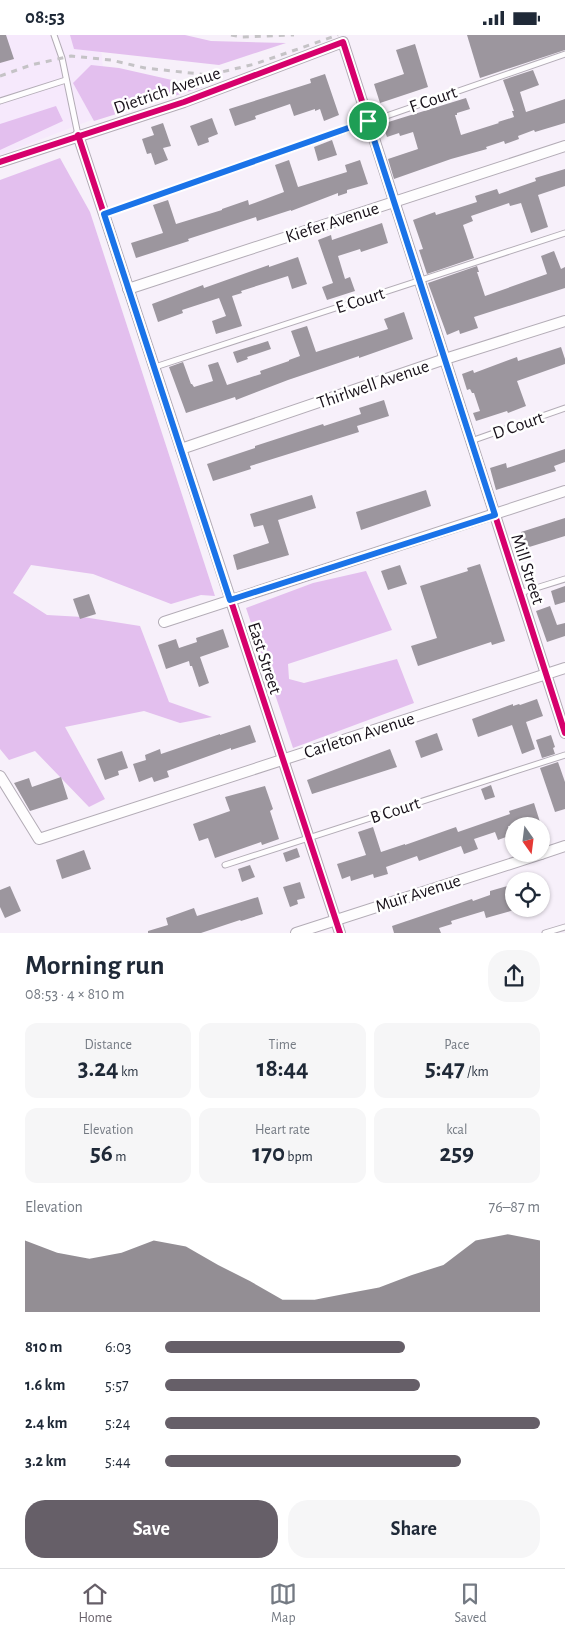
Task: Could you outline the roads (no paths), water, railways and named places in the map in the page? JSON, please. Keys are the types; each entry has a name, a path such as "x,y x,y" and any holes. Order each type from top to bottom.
{"street":[{"name":"Mill Street","path":"343,42 565,733"},
{"name":"Dietrich Avenue","path":"0,162 184,102 343,42"},
{"name":"East Street","path":"78,135 340,933"},
{"name":"Kiefer Avenue","path":"128,289 565,146"},
{"name":"Thirlwell Avenue","path":"181,449 445,359 565,321"},
{"path":"164,622 565,491"},
{"name":"Carleton Avenue","path":"0,775 40,839 565,669"},
{"name":"Muir Avenue","path":"550,851 565,846"},
{"name":"Muir Avenue","path":"296,933 513,863"}],"lane":[{"path":"54,35 62,58 78,135"},
{"name":"F Court","path":"104,214 565,53"},
{"path":"0,101 66,80"},
{"name":"E Court","path":"154,368 565,233"},
{"name":"D Court","path":"471,441 565,408"},
{"path":"520,593 565,579"},
{"name":"B Court","path":"225,865 565,755"},
{"path":"545,933 565,927"}],"railway":[{"path":"231,35 242,37 294,35"},
{"path":"0,76 31,65 71,56 111,60 145,68 209,75 255,64 338,35"}]}
